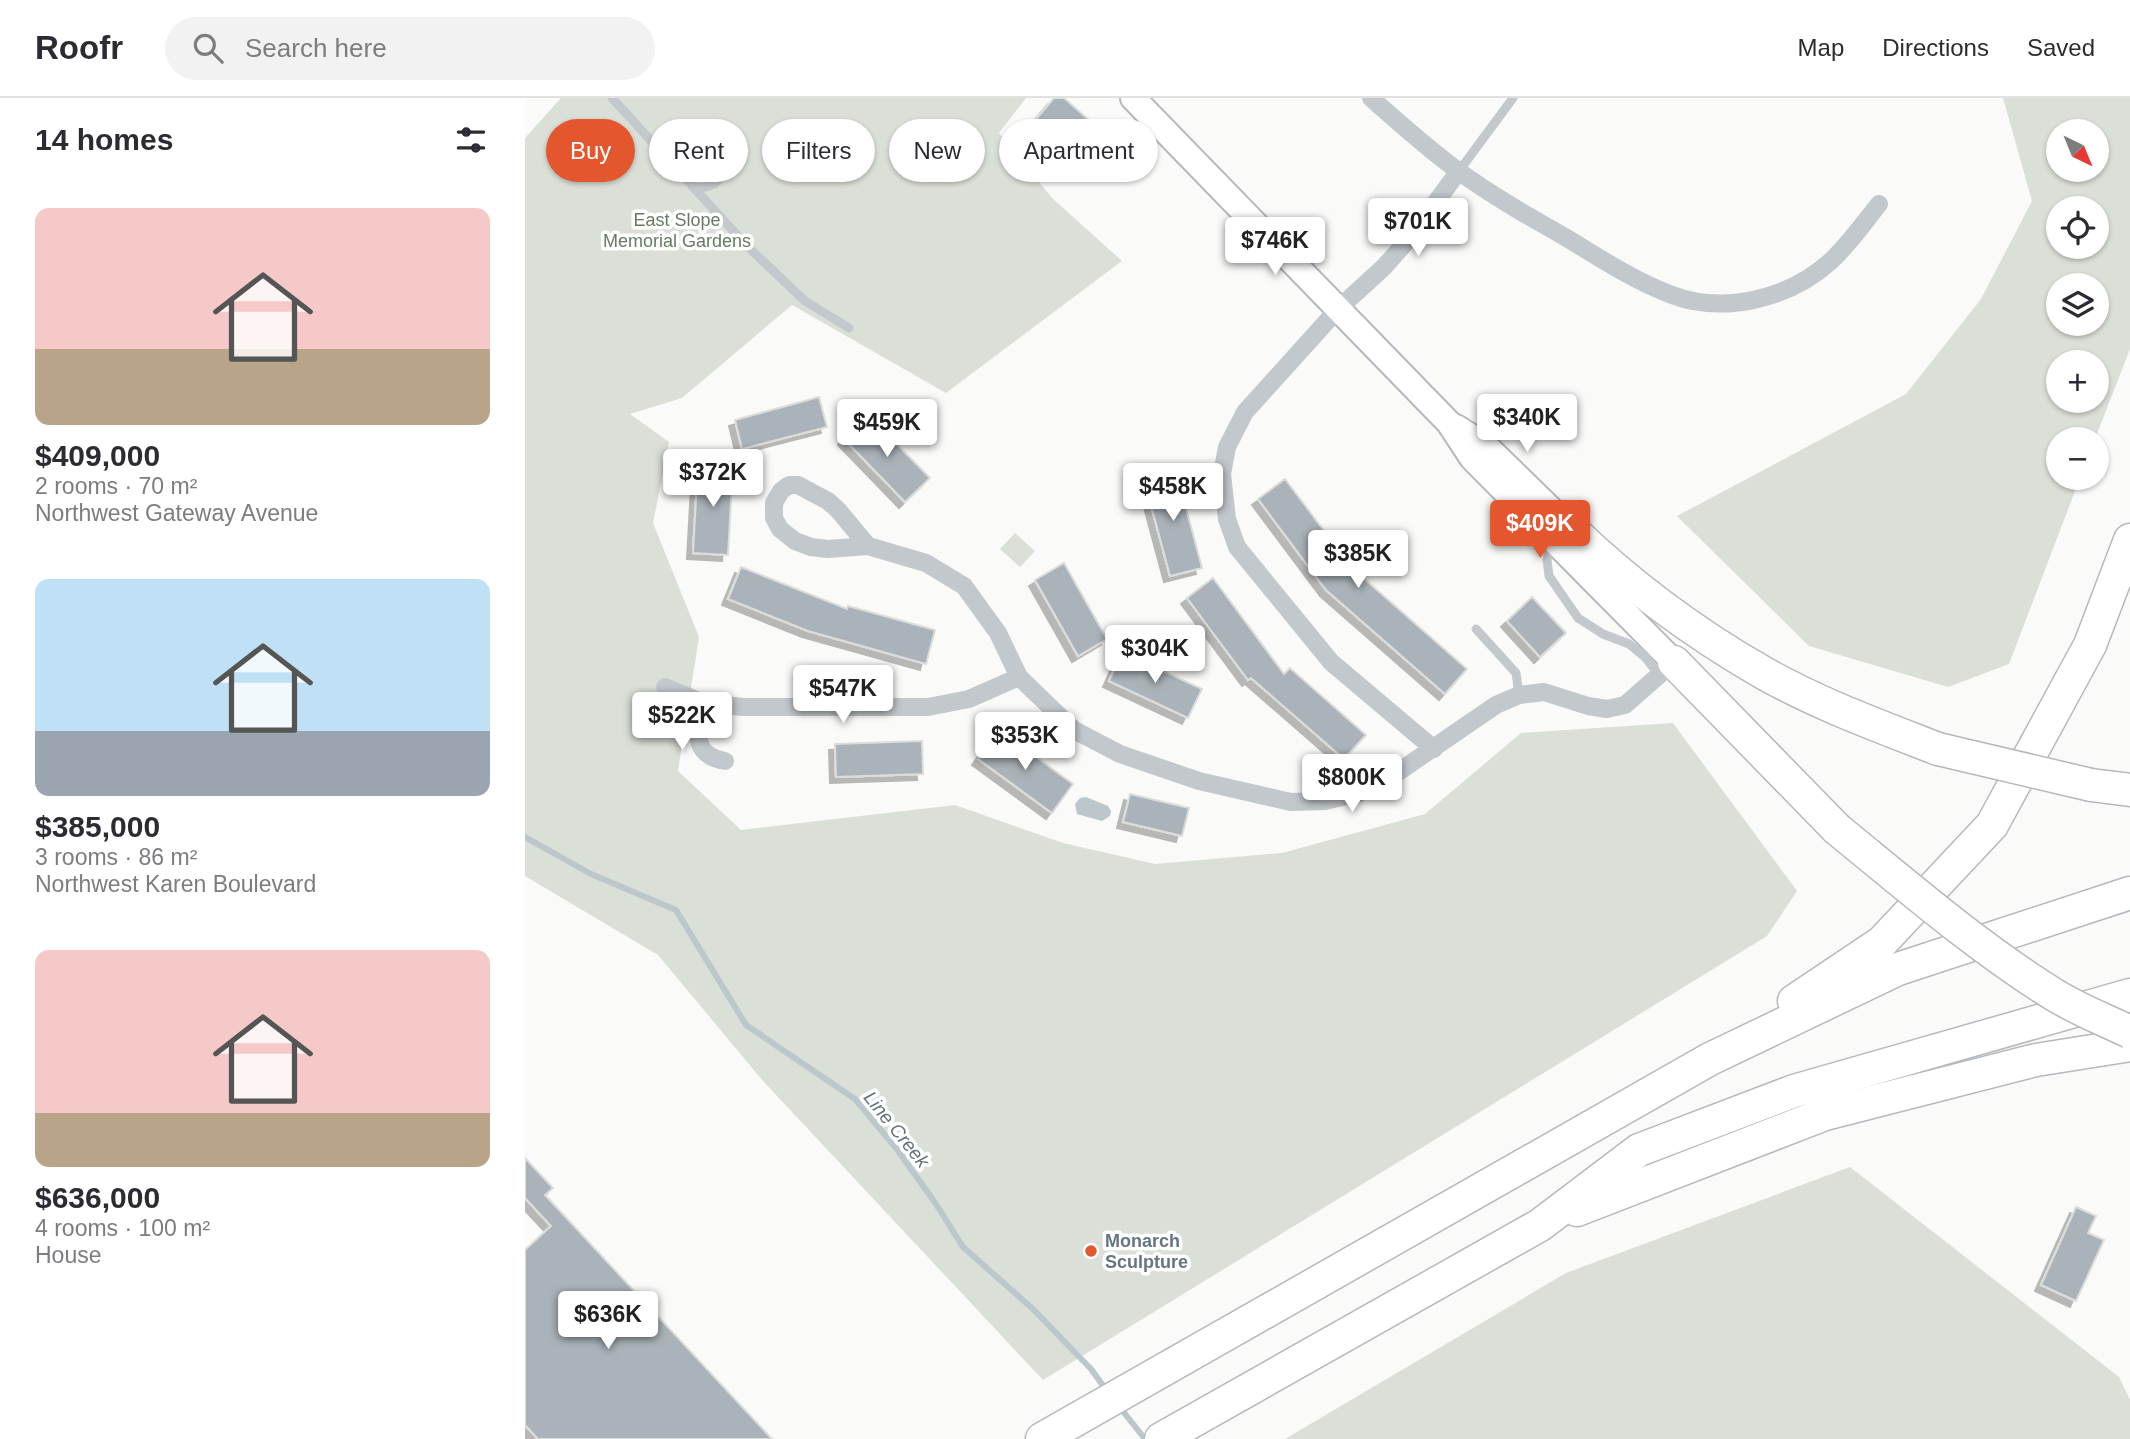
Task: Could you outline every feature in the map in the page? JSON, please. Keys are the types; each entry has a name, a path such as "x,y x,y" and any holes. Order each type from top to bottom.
{"highway":[{"path":"1561,533 1600,557 1685,621 1762,672 1842,711 1938,749 2091,785 2130,790"},
{"path":"1710,1059 1882,942 1991,825 2089,645 2130,540"},
{"path":"1667,669 1837,829 1957,927 2056,996 2130,1032"},
{"path":"1042,1439 1710,1059 1898,969 2130,893"},
{"path":"1161,1439 1540,1225 1639,1150 1794,1091 2130,995"},
{"path":"1540,1225 1825,1114 2036,1060 2130,1045"}],"main road":[{"path":"1133,98 1449,423 1486,446 1561,533 1667,669"}],"street":[{"path":"1371,98 1459,171 1528,216 1651,287 1694,302 1717,304 1748,301 1795,286 1846,246 1879,204"},
{"path":"1434,749 1331,662 1237,547 1227,519 1222,474 1227,447 1245,412 1338,309 1384,267 1407,241 1459,171"},
{"path":"868,546 828,501 799,485 789,485 781,491 774,503 774,518 780,529 795,541 828,549 868,546 926,563 964,586 998,633 1019,677 1075,730 1120,754 1199,781 1291,802 1325,801 1359,793 1388,779 1496,705 1519,695 1544,692 1607,709 1625,705 1667,669"},
{"path":"665,687 701,702 742,707 928,708 969,699 1019,677"},
{"path":"701,702 698,736 700,747 706,755 725,761"}],"lane":[{"path":"613,98 649,139"},
{"path":"1459,171 1513,98"},
{"path":"688,182 792,290 815,308 849,328"},
{"path":"693,187 703,188 719,182"},
{"path":"1561,533 1547,560 1549,576 1579,618 1603,634 1629,644 1667,669"},
{"path":"1476,629 1516,673 1519,695"}],"green space":[{"name":"East Slope Memorial Gardens","path":"561,98 1026,98 1010,119 999,119 999,182 1039,182 1052,198 1122,261 946,393 792,305 682,398 630,414 669,442 653,523 699,637 678,771 741,830 955,805 1063,843 1155,864 1282,853 1425,814 1521,733 1673,723 1797,891 1767,936 1043,1380 763,1081 658,955 525,876 525,138"},
{"path":"2003,98 2130,98 2130,349 2109,403 2109,350 2046,350 2046,413 2105,413 2100,427 2046,427 2046,490 2075,490 2009,664 1948,687 1809,646 1677,516 1906,394 1981,299 2032,201"},
{"path":"1015,533 1035,551 1020,567 1000,549"},
{"path":"1850,1167 2119,1377 2130,1400 2130,1439 1285,1439 1566,1273"}],"shaded area":[{"path":"1086,797 1108,806 1110,816 1102,821 1077,814 1075,804 1080,798"}],"building":[{"path":"1054,98 1064,98 1088,119 1036,119"},
{"path":"819,397 827,427 742,449 735,420"},
{"path":"868,415 930,478 905,502 844,439"},
{"path":"698,463 733,465 728,555 693,553"},
{"path":"1176,470 1202,568 1170,576 1144,479"},
{"path":"1285,479 1353,569 1467,669 1445,694 1326,590 1258,499"},
{"path":"1064,563 1107,639 1078,656 1035,580"},
{"path":"741,567 847,609 848,606 935,630 926,664 808,631 728,599"},
{"path":"1213,578 1284,674 1290,668 1366,735 1344,759 1251,678 1248,680 1187,598"},
{"path":"1532,597 1566,633 1540,657 1507,621"},
{"path":"1122,652 1202,689 1188,718 1109,681"},
{"path":"999,730 1073,784 1052,813 978,759"},
{"path":"922,741 923,774 836,777 835,744"},
{"path":"1130,794 1189,808 1182,836 1123,822"},
{"path":"525,1158 553,1188 545,1195 772,1439 538,1439 525,1425 525,1250 551,1226 525,1198"},
{"path":"2076,1207 2096,1216 2088,1233 2104,1240 2076,1301 2041,1285"}],"waterway":[{"name":"Line Creek","path":"525,837 591,874 676,910 746,1025 855,1099 896,1148 963,1247 1033,1309 1091,1369 1107,1391"},
{"name":"Line Creek","path":"1118,1405 1145,1439"}],"place":[{"name":"Monarch Sculpture","path":"1091,1251"}]}
